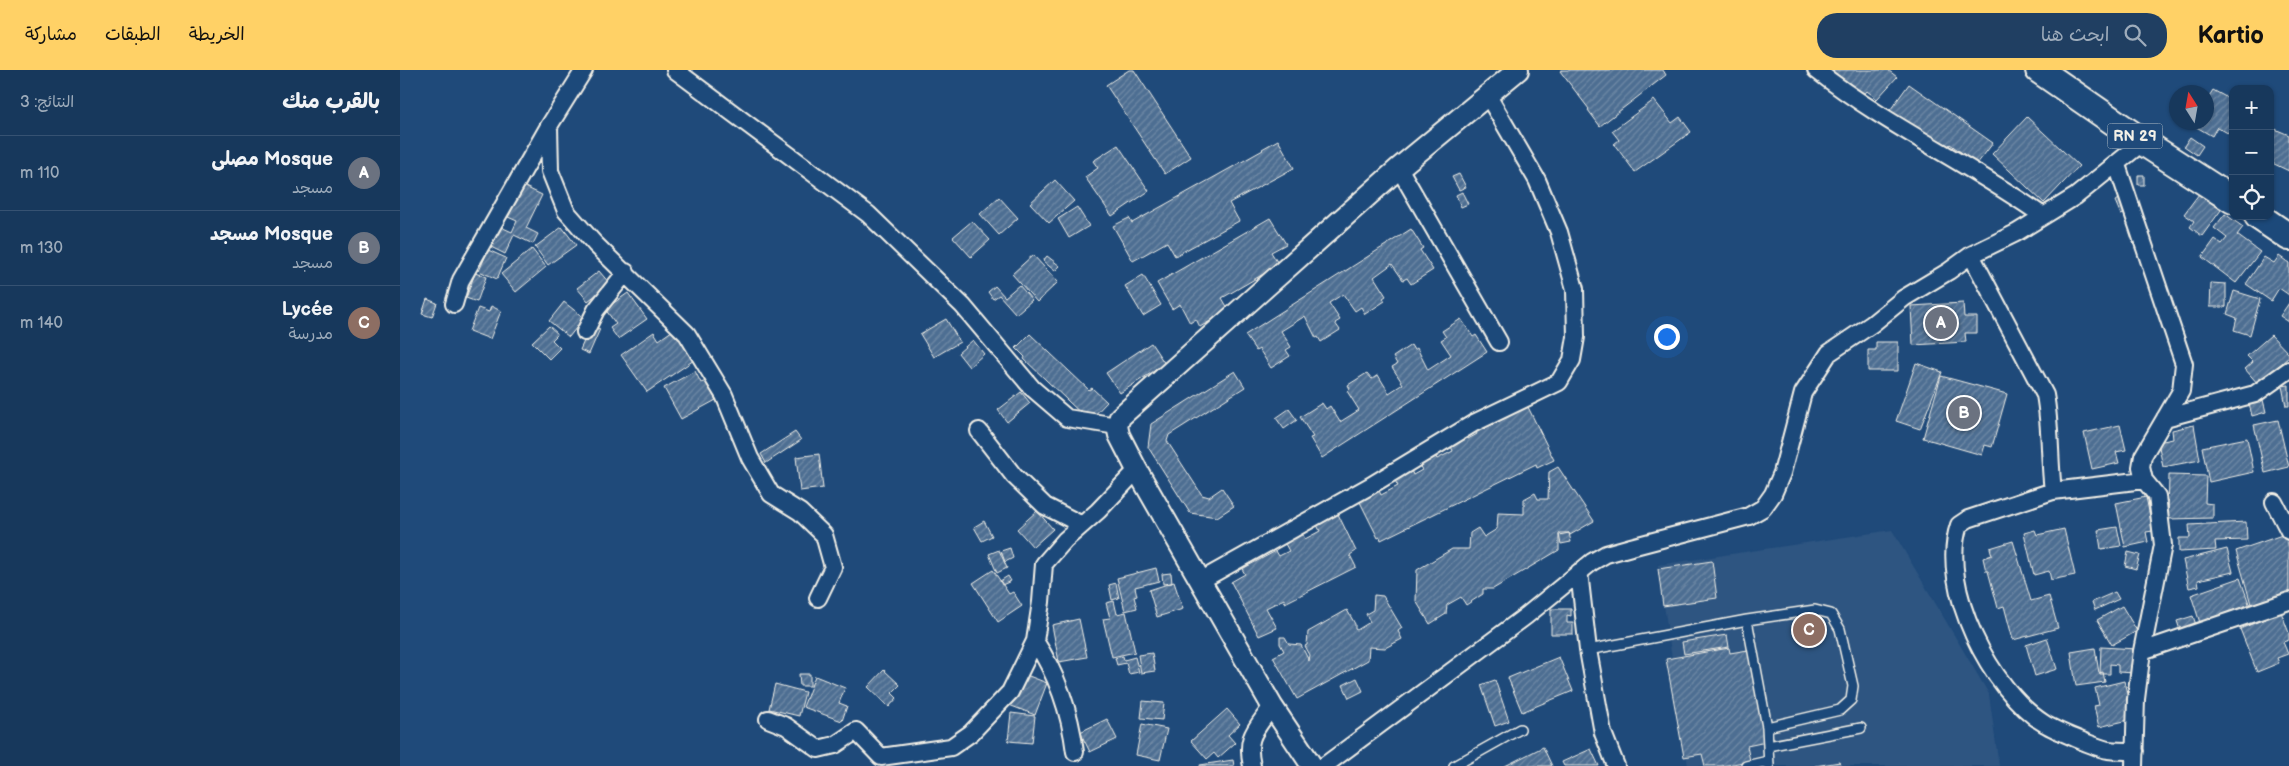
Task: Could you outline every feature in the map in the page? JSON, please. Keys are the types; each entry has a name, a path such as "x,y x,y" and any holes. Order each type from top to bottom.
{"main road":[{"name":"RN 29","path":"2039,70 2143,142 2229,197"},
{"path":"2264,220 2289,237"}],"street":[{"path":"454,304 461,280 549,126 584,70"},
{"path":"675,70 868,214 963,306 1032,388 1067,418 1117,426"},
{"path":"1312,766 1272,706 1200,581 1137,470 1119,436 1117,426 1120,417 1399,168 1518,70"},
{"path":"1816,70 1918,139 2006,190 2043,216"},
{"path":"1200,581 1370,486 1474,423 1558,382 1572,360 1576,336 1575,290 1559,232 1536,180 1488,96"},
{"path":"549,126 550,171 566,211 595,244 626,272 687,334 724,396 750,458 771,494 800,512 824,535 833,567 818,598"},
{"path":"1324,766 1526,616 1579,572 1606,554 1749,516 1763,508 1773,494 1782,473 1803,393 1830,354 1904,298 1949,271 1971,255 2016,233 2076,196 2117,165 2143,142"},
{"path":"2117,165 2184,364 2181,391 2143,456 2140,467 2144,480 2157,496 2163,545 2142,651 2136,699 2135,759 2106,750 2044,724 1997,677 1981,651 1965,614 1956,577 1954,549 1959,524 1968,519 2053,491 2144,480"},
{"path":"1399,168 1499,342"},
{"path":"1971,255 2045,395 2049,419 2049,460 2053,491"},
{"path":"585,332 596,310 626,272"},
{"path":"2165,418 2255,394 2289,370"},
{"path":"978,431 1014,476 1045,506 1082,525"},
{"path":"768,719 786,726 818,748 835,745 856,731 881,757 951,747 971,733 1010,692 1035,641 1044,564 1137,470"},
{"path":"2274,502 2289,531"},
{"path":"1579,572 1588,650 1603,734 1616,766"},
{"path":"2142,651 2289,601"},
{"path":"1035,641 1050,663 1071,720 1075,752"},
{"path":"1252,766 1248,751 1249,740 1272,706"}],"lane":[{"path":"1588,650 1747,620 1815,610 1831,614 1840,629 1853,686 1851,700 1840,710 1766,727"},
{"path":"1746,766 1769,764 1766,727 1747,620"},
{"path":"1768,746 1861,728"},
{"path":"1454,766 1520,729"}],"shaded area":[{"path":"1892,530 1989,694 1999,766 1688,766 1658,565"}],"building":[{"path":"1129,70 1134,70 1191,157 1165,174 1106,85"},
{"path":"1663,70 1666,75 1600,126 1560,71"},
{"path":"1830,70 1888,70 1897,77 1877,99 1867,91 1860,99 1833,75 1834,73"},
{"path":"1909,84 1993,143 1977,164 1950,144 1943,153 1888,113"},
{"path":"2214,91 2229,99 2229,134 2217,127 2212,136 2202,130 2214,130"},
{"path":"1654,100 1672,123 1680,117 1691,132 1635,172 1614,144 1619,140 1612,131"},
{"path":"2027,117 2079,166 2044,203 1992,154"},
{"path":"2274,129 2289,135 2289,171 2274,164"},
{"path":"2190,137 2203,146 2197,155 2184,146"},
{"path":"1278,140 1294,168 1229,203 1239,221 1175,256 1167,242 1133,261 1113,226 1129,218 1132,223"},
{"path":"1118,145 1149,191 1112,216 1085,177 1098,168 1093,161"},
{"path":"1459,174 1466,187 1459,190 1452,177"},
{"path":"2138,175 2144,175 2144,185 2138,185"},
{"path":"1055,180 1074,201 1049,223 1030,203"},
{"path":"523,186 542,195 526,228 538,234 533,244 514,235 505,254 491,247 501,227 512,232 517,221 508,217"},
{"path":"1462,192 1468,204 1461,207 1456,195"},
{"path":"2199,194 2221,210 2202,236 2190,227 2194,221 2184,214"},
{"path":"999,197 1018,218 999,235 980,214"},
{"path":"2125,197 2131,211 2121,215 2115,201"},
{"path":"1077,207 1089,226 1069,238 1058,219"},
{"path":"2225,214 2229,217 2229,220 2233,220 2243,227 2237,235 2260,252 2236,283 2202,257 2215,239 2222,244 2227,238 2214,228"},
{"path":"1270,218 1286,244 1271,252 1279,265 1222,298 1229,310 1200,327 1196,319 1190,323 1180,304 1172,309 1157,283"},
{"path":"972,221 990,240 971,257 953,237"},
{"path":"562,227 576,245 548,265 535,247"},
{"path":"1411,229 1423,248 1420,250 1433,270 1411,284 1407,278 1403,280 1392,264 1374,277 1386,296 1383,298 1385,301 1365,314 1361,307 1355,311 1343,294 1329,303 1340,320 1335,323 1340,330 1321,342 1318,337 1316,338 1305,316 1281,331 1291,347 1286,350 1290,356 1271,368 1259,349 1256,351 1245,335"},
{"path":"532,249 546,267 516,292 501,274"},
{"path":"488,250 506,258 497,279 479,271"},
{"path":"1033,255 1058,282 1037,302 1012,274"},
{"path":"1047,256 1060,266 1055,271 1043,261"},
{"path":"2279,256 2289,263 2289,295 2279,288 2271,301 2246,284 2264,257 2274,263"},
{"path":"599,271 610,284 588,301 577,288"},
{"path":"475,273 486,277 477,302 466,298"},
{"path":"1143,275 1161,305 1143,316 1125,286"},
{"path":"2211,283 2226,284 2226,307 2210,307"},
{"path":"1019,285 1032,300 1016,314 999,295 993,299 988,292 995,286 1005,297"},
{"path":"2234,291 2260,299 2250,335 2234,330 2237,318 2227,314"},
{"path":"628,293 647,319 618,339 610,328 616,324 605,309"},
{"path":"427,299 437,303 432,317 422,314"},
{"path":"564,302 584,318 569,337 549,321"},
{"path":"1963,303 1964,317 1977,317 1977,333 1965,333 1966,342 1913,345 1911,306"},
{"path":"2289,303 2289,322 2280,316"},
{"path":"491,306 501,311 490,339 469,331 478,308 489,312"},
{"path":"946,319 960,342 934,357 920,334"},
{"path":"1461,319 1473,337 1476,335 1487,352 1322,458 1310,438 1313,437 1300,417 1322,403 1326,409 1330,406 1340,422 1359,410 1347,391 1350,389 1348,385 1367,373 1372,379 1378,375 1389,393 1403,384 1392,367 1397,364 1393,357 1411,345 1414,350 1417,348 1428,370 1451,355 1441,340 1446,337 1442,331"},
{"path":"591,325 600,329 589,354 580,350"},
{"path":"549,326 558,334 552,340 560,348 549,359 532,342"},
{"path":"676,328 697,358 647,392 621,355 654,332 659,340"},
{"path":"1030,334 1089,390 1092,388 1107,402 1089,421 1024,359 1025,357 1016,348"},
{"path":"2271,335 2289,354 2289,357 2258,384 2245,369 2253,362 2247,356"},
{"path":"973,340 984,354 969,367 958,353"},
{"path":"1876,342 1898,342 1898,371 1868,371 1868,350 1876,350"},
{"path":"1151,343 1165,364 1120,393 1106,373"},
{"path":"1916,363 1942,372 1920,429 1896,421"},
{"path":"695,371 701,383 706,381 716,400 681,419 664,388"},
{"path":"1235,371 1245,387 1169,435 1167,441 1202,495 1209,497 1222,488 1234,506 1217,517 1190,513 1148,447 1151,424"},
{"path":"1941,376 2007,394 1992,447 1985,445 1982,455 1923,438"},
{"path":"2289,385 2289,406 2286,406 2282,386"},
{"path":"1021,392 1030,403 1007,422 998,410"},
{"path":"2263,400 2266,412 2252,416 2249,403"},
{"path":"1527,405 1554,460 1537,468 1536,464 1381,540 1380,537 1378,538 1358,498 1378,488 1381,495 1398,486 1393,477 1410,468 1413,475 1422,470 1417,461 1434,453 1437,459 1453,451 1449,442 1465,433 1468,439 1477,434 1473,426"},
{"path":"1289,409 1297,420 1284,429 1276,418"},
{"path":"2278,420 2289,467 2265,473 2254,425"},
{"path":"2120,425 2126,450 2116,452 2119,463 2092,469 2084,433"},
{"path":"2194,425 2200,460 2163,467 2158,442 2173,439 2172,430"},
{"path":"795,432 801,440 766,463 761,454"},
{"path":"2247,438 2254,472 2209,482 2202,447"},
{"path":"819,454 823,488 800,491 796,457"},
{"path":"1558,467 1594,521 1570,535 1569,533 1559,533 1559,550 1493,589 1483,589 1483,594 1466,605 1461,597 1447,605 1446,614 1430,624 1416,601 1417,570 1452,549 1469,549 1470,533 1478,528 1484,537 1497,529 1498,513 1524,514 1524,499 1535,493 1538,499 1548,499 1549,472"},
{"path":"2169,475 2206,476 2205,503 2213,504 2213,518 2168,519"},
{"path":"2146,497 2153,531 2146,532 2148,542 2125,547 2116,503"},
{"path":"1037,511 1053,529 1033,547 1017,529"},
{"path":"1337,512 1356,551 1350,555 1356,567 1285,603 1284,599 1266,608 1277,628 1259,636 1231,582 1245,574 1242,569 1276,551 1279,556 1289,551 1284,542 1302,533 1305,539 1320,531 1316,523"},
{"path":"984,521 992,536 982,541 974,527"},
{"path":"2246,522 2247,540 2215,541 2216,550 2179,552 2179,538 2190,538 2189,525"},
{"path":"2117,527 2121,546 2101,549 2098,530"},
{"path":"2064,529 2075,575 2051,580 2049,571 2034,575 2024,533 2035,530 2037,535"},
{"path":"1569,533 1571,542 1561,544 1559,535"},
{"path":"2285,534 2289,548 2289,593 2251,604 2236,551"},
{"path":"2013,541 2031,601 2049,596 2058,628 2013,640 2004,606 1998,608 1983,558 1992,555 1990,548"},
{"path":"1010,548 1013,558 1005,562 1001,551"},
{"path":"2227,549 2233,572 2198,580 2199,586 2189,588 2183,560"},
{"path":"999,550 1007,568 997,573 989,554"},
{"path":"2128,552 2140,555 2136,569 2125,566"},
{"path":"1712,561 1717,598 1663,606 1658,569"},
{"path":"1156,568 1159,581 1135,587 1137,596 1134,597 1137,608 1125,611 1117,578"},
{"path":"993,570 1009,594 1013,592 1022,606 998,622 973,583"},
{"path":"1171,573 1172,583 1163,584 1162,574"},
{"path":"1008,576 1011,581 1002,585 1000,581"},
{"path":"2240,578 2252,612 2202,629 2191,595"},
{"path":"1174,582 1183,609 1157,617 1149,590"},
{"path":"1116,583 1119,598 1112,600 1109,585"},
{"path":"2115,592 2119,599 2095,610 2092,602"},
{"path":"1374,595 1383,596 1402,628 1398,631 1402,639 1385,648 1369,647 1368,660 1297,699 1273,657 1284,651 1280,644 1280,637 1285,637 1289,644 1301,645 1309,661 1310,655 1305,646 1307,645 1308,632 1347,610 1357,630 1370,622 1366,614 1373,610"},
{"path":"1114,601 1117,614 1126,612 1135,652 1112,657 1103,619 1110,618 1106,603"},
{"path":"2122,606 2137,631 2112,645 2097,620"},
{"path":"1551,609 1571,609 1571,616 1567,615 1567,623 1573,623 1573,634 1551,634"},
{"path":"2281,612 2289,633 2289,640 2283,642 2288,654 2277,658 2279,663 2257,672 2240,629"},
{"path":"2193,616 2196,625 2180,630 2177,621"},
{"path":"1079,619 1087,657 1059,662 1052,625"},
{"path":"1727,635 1729,647 1684,654 1682,642"},
{"path":"2047,638 2057,669 2035,676 2026,645"},
{"path":"2101,647 2137,649 2135,673 2118,672 2118,665 2110,664 2110,674 2100,674"},
{"path":"1729,648 1730,653 1748,650 1766,742 1747,746 1750,761 1721,766 1705,766 1702,754 1684,757 1666,659"},
{"path":"2095,648 2099,673 2103,672 2105,682 2076,686 2071,652"},
{"path":"1152,653 1155,671 1141,673 1138,655"},
{"path":"1123,656 1124,660 1135,657 1139,672 1129,674 1126,663 1117,665 1115,658"},
{"path":"1559,657 1573,691 1522,712 1508,678"},
{"path":"884,670 900,685 892,693 897,698 889,707 868,687"},
{"path":"1021,673 1047,683 1035,715 1009,705"},
{"path":"799,674 810,674 810,686 800,686"},
{"path":"815,676 845,688 839,703 847,706 842,721 803,707"},
{"path":"1357,678 1363,691 1349,698 1343,685"},
{"path":"1495,680 1509,721 1495,726 1481,685"},
{"path":"2124,681 2133,719 2099,727 2094,706 2099,705 2095,688"},
{"path":"775,684 805,692 799,716 769,709"},
{"path":"1143,701 1164,703 1162,720 1141,718"},
{"path":"1227,709 1240,724 1228,735 1235,743 1218,758 1214,753 1207,759 1191,741"},
{"path":"1011,713 1035,716 1032,743 1008,741"},
{"path":"1107,719 1117,739 1090,752 1080,732"},
{"path":"1142,724 1167,729 1160,760 1136,755"},
{"path":"1543,747 1552,766 1505,766"},
{"path":"1591,749 1599,766 1564,766 1562,762"},
{"path":"1233,760 1234,766 1200,766 1200,765"},
{"path":"1840,762 1841,766 1815,766"}],"place":[{"name":"Mosque مصلى","path":"1941,323"},
{"name":"Mosque مسجد","path":"1964,413"},
{"name":"Lycée","path":"1809,630"}]}
